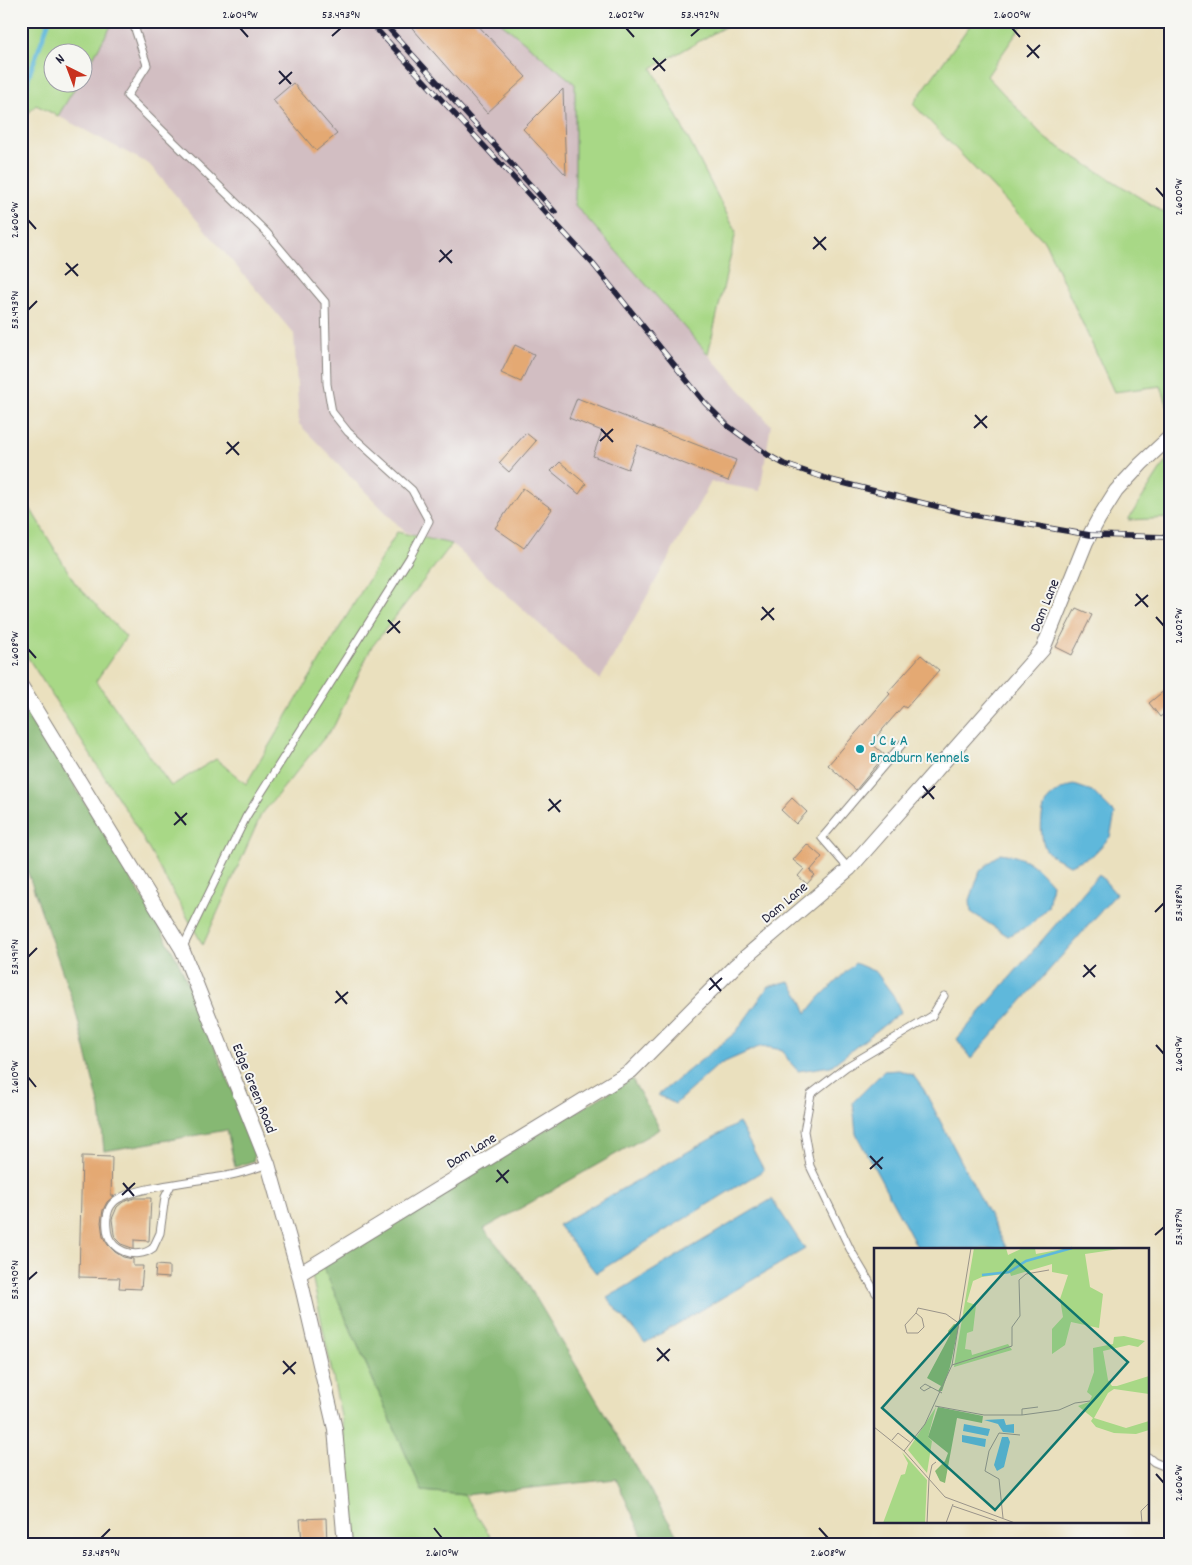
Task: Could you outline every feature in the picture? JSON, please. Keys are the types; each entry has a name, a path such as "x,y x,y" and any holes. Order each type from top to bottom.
{"street":[{"name":"Dam Lane","path":"299,1274 631,1071 736,965 848,869 1043,649 1086,542 1099,518 1116,491 1171,436"},
{"name":"Edge Green Road","path":"21,686 182,949 268,1164 299,1274 335,1429 345,1544"}],"lane":[{"path":"142,21 135,29 147,65 127,96 266,232 325,302 327,384 332,412 348,432 412,490 429,521 410,558 246,817 182,949"},
{"path":"848,869 822,838 903,742"},
{"path":"874,1289 850,1249 810,1166 804,1131 811,1094 846,1067 932,1016 944,996"},
{"path":"171,1185 164,1197 160,1232 153,1248 134,1253 117,1249 112,1244 107,1231 108,1211 112,1203 120,1196 131,1192 171,1185 234,1175 268,1164"},
{"path":"1150,1459 1171,1470"}],"shaded area":[{"path":"114,21 499,21 575,84 575,205 771,425 760,491 711,482 600,680 452,544 405,532 299,424 294,334 149,164 58,116 73,92 92,92 92,59"}],"green space":[{"path":"21,21 114,21 92,59 92,42 42,42 42,92 73,92 58,116 36,105 21,121"},
{"path":"499,21 735,21 652,68 736,232 708,354 575,205 575,84"},
{"path":"973,21 1025,21 987,76 1046,139 1171,217 1171,416 1161,386 1114,392 1045,242 913,104"},
{"path":"1171,453 1171,518 1128,520"},
{"path":"21,493 75,583 126,637 96,681 171,786 216,759 246,784 397,532 452,544 371,648 334,726 261,815 203,945 131,818 21,647"},
{"path":"21,697 155,919 180,965 257,1149 253,1161 235,1167 227,1130 104,1151 100,1108 74,1005 21,853"},
{"path":"632,1079 660,1129 484,1229 523,1276 682,1544 646,1544 616,1479 464,1495 422,1491 321,1262"},
{"path":"321,1262 422,1491 464,1495 495,1544 358,1544 342,1421 312,1275"}],"water":[{"path":"1074,785 1092,791 1115,814 1110,837 1093,855 1070,865 1047,851 1044,846 1041,826 1047,801 1052,795"},
{"path":"1000,853 1024,859 1040,871 1052,884 1048,907 1030,925 1008,936 971,912 970,900 980,871"},
{"path":"1099,874 1116,894 971,1059 957,1039"},
{"path":"855,963 876,972 893,995 901,1012 831,1066 798,1071 782,1050 761,1046 718,1065 675,1104 658,1095 736,1032 768,987 789,981 800,997 807,1013 820,997"},
{"path":"899,1070 913,1075 924,1090 1006,1248 917,1248 856,1134 853,1102 884,1071"},
{"path":"739,1123 764,1170 596,1273 558,1225"},
{"path":"772,1199 805,1249 645,1343 607,1298"}],"building":[{"path":"406,21 474,21 526,77 487,113"},
{"path":"293,83 337,134 316,151 273,100"},
{"path":"563,89 566,175 523,129"},
{"path":"515,345 534,354 521,382 501,373"},
{"path":"577,398 736,460 728,481 637,445 628,469 593,456 602,431 569,418"},
{"path":"526,433 536,441 509,472 499,463"},
{"path":"560,462 586,484 579,494 551,471"},
{"path":"523,488 552,509 524,548 495,528"},
{"path":"1076,608 1092,615 1072,655 1056,647"},
{"path":"921,655 939,670 906,708 903,706 871,743 885,755 856,790 828,765 890,694 888,692"},
{"path":"1171,685 1171,708 1160,717 1149,703"},
{"path":"792,798 807,812 796,824 781,810"},
{"path":"807,844 822,857 810,871 815,875 807,884 798,876 804,869 793,860"},
{"path":"82,1156 112,1157 111,1196 114,1196 107,1202 103,1210 101,1222 103,1237 115,1252 123,1257 133,1259 133,1266 143,1266 141,1289 119,1288 120,1278 79,1277"},
{"path":"135,1198 151,1198 149,1241 134,1240 134,1248 132,1248 121,1244 116,1239 112,1219 117,1207 123,1202"},
{"path":"156,1265 169,1266 169,1278 155,1277"},
{"path":"326,1518 327,1544 307,1544 307,1542 302,1542 300,1519"}],"waterway":[{"path":"21,107 25,102 28,78 49,21"}],"railway":[{"path":"369,21 593,264 705,403 728,426 768,455 784,464 831,480 967,514 1090,535 1171,537"},
{"path":"382,21 555,212"}],"place":[{"name":"J C & A Bradburn Kennels","path":"860,749"}]}
